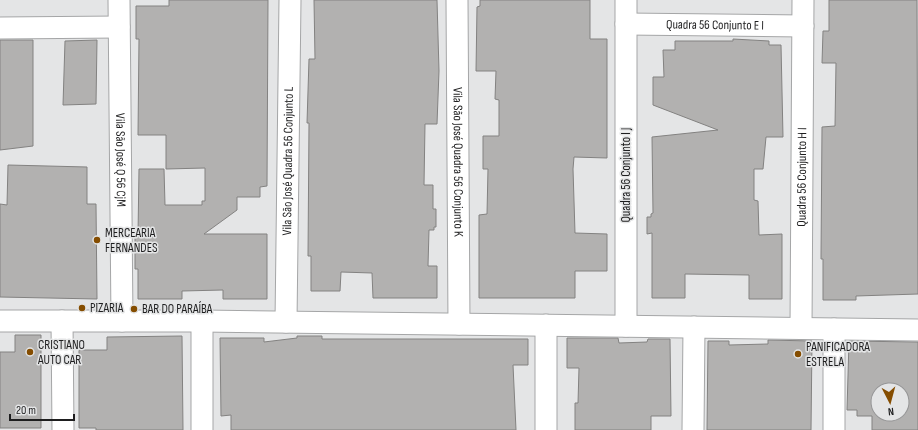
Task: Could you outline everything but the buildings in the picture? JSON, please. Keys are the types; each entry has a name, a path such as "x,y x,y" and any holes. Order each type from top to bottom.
{"street":[{"name":"Vila São José Q 56 CjM","path":"119,0 122,321"},
{"name":"Vila São José Quadra 56 Conjunto L","path":"286,322 290,0"},
{"name":"Vila São José Quadra 56 Conjunto K","path":"457,0 459,324"},
{"name":"Quadra 56 Conjunto I J","path":"626,0 626,326"},
{"name":"Quadra 56 Conjunto H I","path":"801,328 803,0"},
{"name":"Quadra 56 Conjunto E I","path":"626,24 803,26"},
{"path":"0,28 119,27"},
{"path":"0,321 202,321 918,330"},
{"path":"62,321 63,430"},
{"path":"202,321 202,430"},
{"path":"546,325 546,430"},
{"path":"693,430 694,327"},
{"path":"834,329 834,430"}],"place":[{"name":"MERCEARIA FERNANDES","path":"97,240"},
{"name":"PIZARIA","path":"82,308"},
{"name":"BAR DO PARAÍBA","path":"134,309"},
{"name":"CRISTIANO AUTO CAR","path":"30,352"},
{"name":"PANIFICADORA ESTRELA","path":"798,354"}]}
